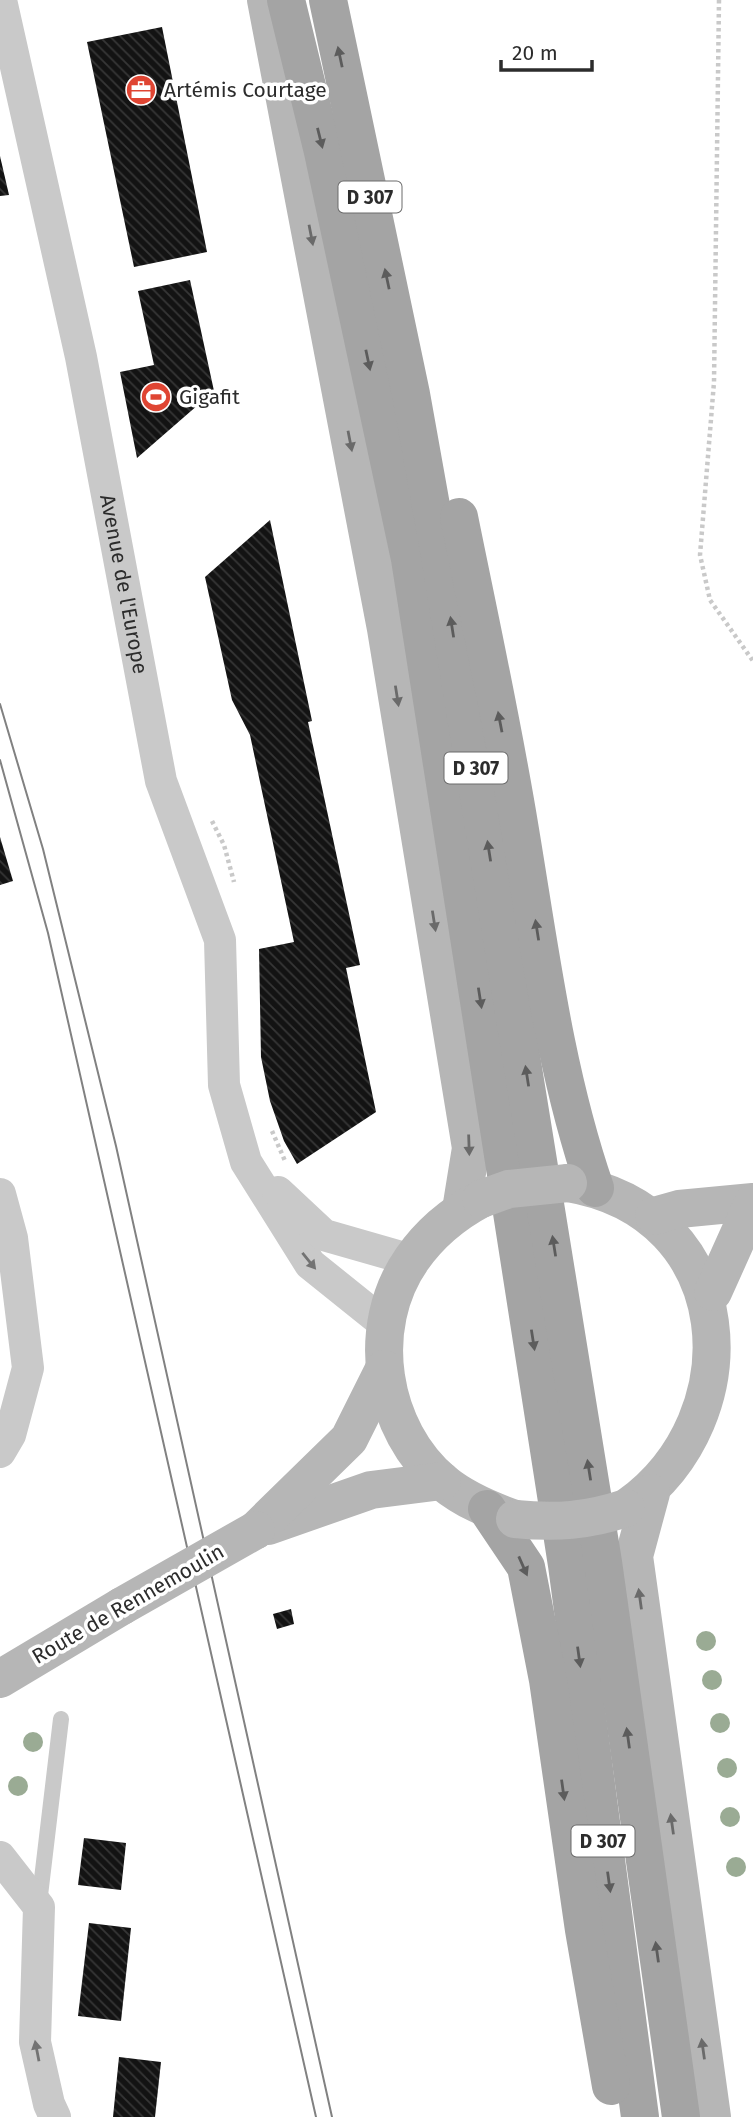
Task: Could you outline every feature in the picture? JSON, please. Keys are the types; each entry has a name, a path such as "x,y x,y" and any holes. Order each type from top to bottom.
{"main road":[{"path":"266,0 396,583 471,1148 471,1205"},
{"name":"D 307","path":"286,0 323,152 567,1565 640,2117"},
{"name":"D 307","path":"328,0 411,394 538,1143 603,1562 681,2117"},
{"name":"D 307","path":"411,394 443,434 514,789 557,1049 579,1143 581,1185"},
{"path":"581,1185 654,1216 689,1250 713,1292 723,1328 724,1367 717,1403 695,1448 680,1468 639,1500 590,1520 552,1523 501,1514 442,1481 420,1458 402,1431 390,1401 384,1369 386,1325 395,1291 411,1260 433,1232 471,1205 509,1189 581,1185"},
{"path":"654,1216 678,1209 753,1203 713,1292"},
{"name":"Route de Rennemoulin","path":"256,1530 349,1439 384,1369"},
{"name":"Route de Rennemoulin","path":"0,1679 256,1530 371,1490 442,1481"},
{"path":"639,1500 634,1556 712,2117"},
{"name":"D 307","path":"501,1514 526,1567 548,1680 584,1930 616,2117"}],"street":[{"name":"Avenue de l'Europe","path":"1,0 80,357 161,781 220,940 224,1085 246,1162 310,1265 386,1325"},
{"path":"246,1162 324,1235 411,1260"},
{"path":"0,1194 12,1238 28,1368 10,1435 0,1452"},
{"path":"0,1857 39,1907 35,2042 49,2104 55,2117"}],"lane":[{"path":"39,1907 61,1719"},
{"path":"665,2010 691,1961"}],"path":[{"path":"719,0 714,382 700,555 710,600 753,661"},
{"path":"208,813 224,845 238,895"},
{"path":"269,1124 286,1162 294,1170"}],"building":[{"path":"162,27 207,252 134,267 87,42"},
{"path":"0,156 9,195 0,196"},
{"path":"190,280 214,391 137,458 120,372 154,365 138,291"},
{"path":"270,520 312,721 308,722 360,965 346,968 376,1112 297,1164 284,1141 270,1101 261,1057 259,949 294,942 250,735 232,700 205,577"},
{"path":"0,837 13,881 0,885"},
{"path":"291,1609 294,1624 277,1629 273,1614"},
{"path":"84,1838 126,1843 121,1890 78,1885"},
{"path":"89,1923 131,1928 121,2021 78,2016"},
{"path":"119,2057 161,2062 155,2117 113,2117"}],"tram line":[{"path":"0,704 43,849 116,1146 332,2117"},
{"path":"0,760 48,933 316,2117"}],"place":[{"name":"Artémis Courtage","path":"141,90"},
{"name":"Gigafit","path":"156,397"}]}
